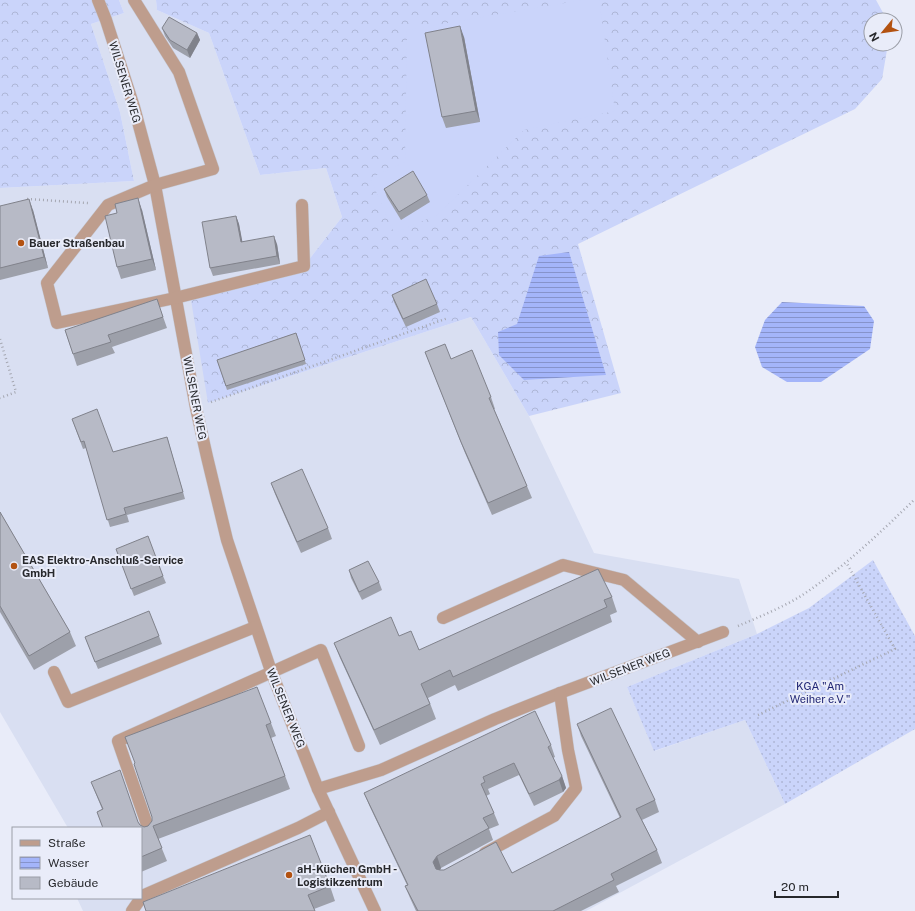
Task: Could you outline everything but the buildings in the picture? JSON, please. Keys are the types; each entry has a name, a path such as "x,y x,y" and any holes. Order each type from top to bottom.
{"street":[{"name":"WILSENER WEG","path":"98,0 106,20 134,107 155,185 196,408 227,540 271,671 318,789 375,911"},
{"path":"134,0 179,72 214,169 155,185 108,204 47,283 57,323 175,298 304,266 302,205"},
{"path":"443,618 563,566 624,580 698,642"},
{"path":"54,672 68,702 255,627"},
{"name":"WILSENER WEG","path":"318,789 381,770 495,719 723,632"},
{"path":"150,833 118,741 271,671 321,650 359,746"},
{"path":"472,860 554,816 576,788 568,750 560,693"},
{"path":"142,896 298,828 329,812"},
{"path":"132,911 140,899"}],"path":[{"path":"21,201 28,199 108,204"},
{"path":"196,408 448,318"},
{"path":"0,339 16,392 0,398"},
{"path":"723,632 758,618 803,594 865,547 915,499"},
{"path":"758,715 895,649 846,562"}],"shaded area":[{"path":"119,0 156,0 157,10 209,33 260,175 326,168 342,217 304,266 208,403 471,317 529,416 594,553 739,579 757,634 627,687 655,751 745,720 785,804 586,911 83,911 77,899 142,899 142,827 67,827 0,712 0,188 134,181 120,112 91,24 124,13"}],"green space":[{"path":"0,0 119,0 124,13 91,24 120,112 134,181 0,188"},
{"path":"156,0 876,0 883,12 863,12 863,52 887,52 882,79 855,109 578,244 621,393 529,416 471,317 208,403 190,294 304,266 342,217 326,168 260,175 209,33 157,10"},
{"path":"582,0 599,0 615,111 524,130 437,215 394,233 370,178 405,162 407,30"},
{"name":"KGA \"Am Weiher e.V.\"","path":"873,560 915,636 915,729 785,804 745,720 654,751 627,687 757,634 809,608"}],"water":[{"path":"569,252 606,375 524,380 499,355 498,332 517,324 539,256"},
{"path":"782,302 864,306 874,321 870,349 821,382 787,382 762,367 755,347 765,320"}],"place":[{"name":"Bauer Straßenbau","path":"21,243"},
{"name":"EAS Elektro-Anschluß-Service GmbH","path":"14,566"},
{"name":"aH-Küchen GmbH - Logistikzentrum","path":"289,875"}]}
